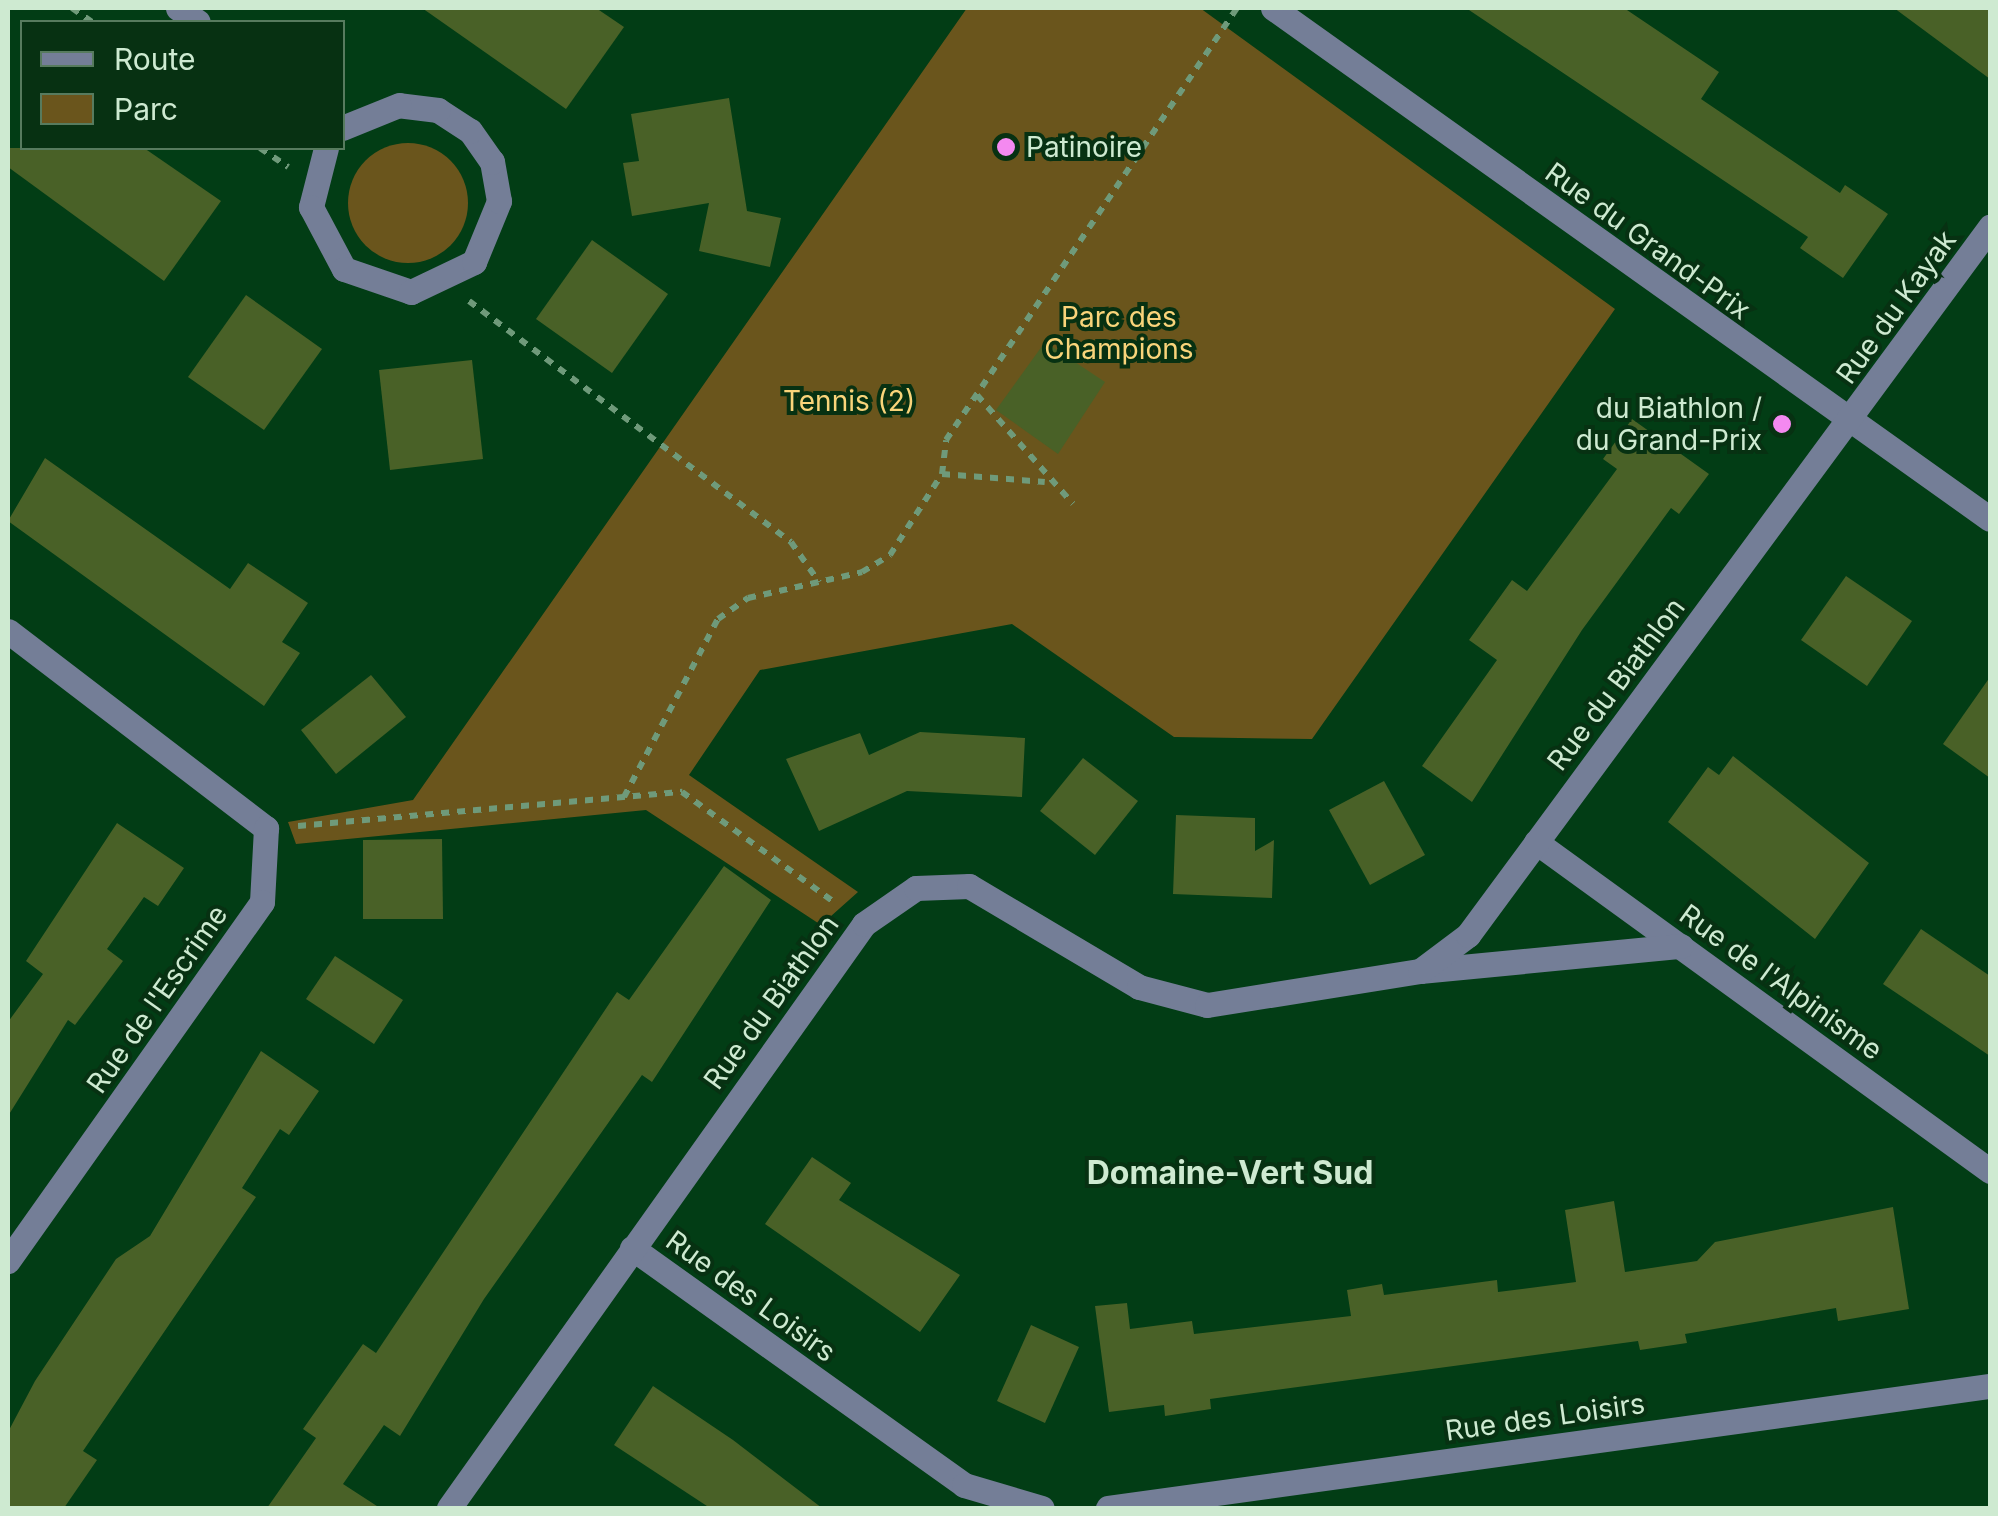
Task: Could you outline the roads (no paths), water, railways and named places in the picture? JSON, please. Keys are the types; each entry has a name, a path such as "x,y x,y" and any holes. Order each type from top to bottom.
{"street":[{"name":"Rue du Grand-Prix","path":"1273,8 1990,519"},
{"path":"325,150 311,207 327,252 386,291 444,283 474,262 497,220 498,181 483,146 455,119 419,106 380,108 345,126"},
{"name":"Rue du Kayak","path":"1850,422 1990,227"},
{"name":"Rue du Biathlon","path":"1420,971 1468,935 1850,422"},
{"name":"Rue de l'Escrime","path":"8,631 266,828 262,902 8,1262"},
{"name":"Rue de l'Alpinisme","path":"1536,842 1990,1171"},
{"name":"Rue du Biathlon","path":"450,1508 864,924 916,888 968,886 1138,987 1206,1005 1420,971 1681,946"},
{"name":"Rue des Loisirs","path":"632,1248 964,1485 1042,1508"},
{"name":"Rue des Loisirs","path":"1108,1508 1990,1386"}],"place":[{"name":"Patinoire","path":"1006,147"},
{"name":"du Biathlon / du Grand-Prix","path":"1782,424"}],"district":[{"name":"Domaine-Vert Sud","path":"1230,1173"}],"park label":[{"name":"Parc des Champions","path":"1119,333"},
{"name":"Tennis (2)","path":"849,401"}]}
